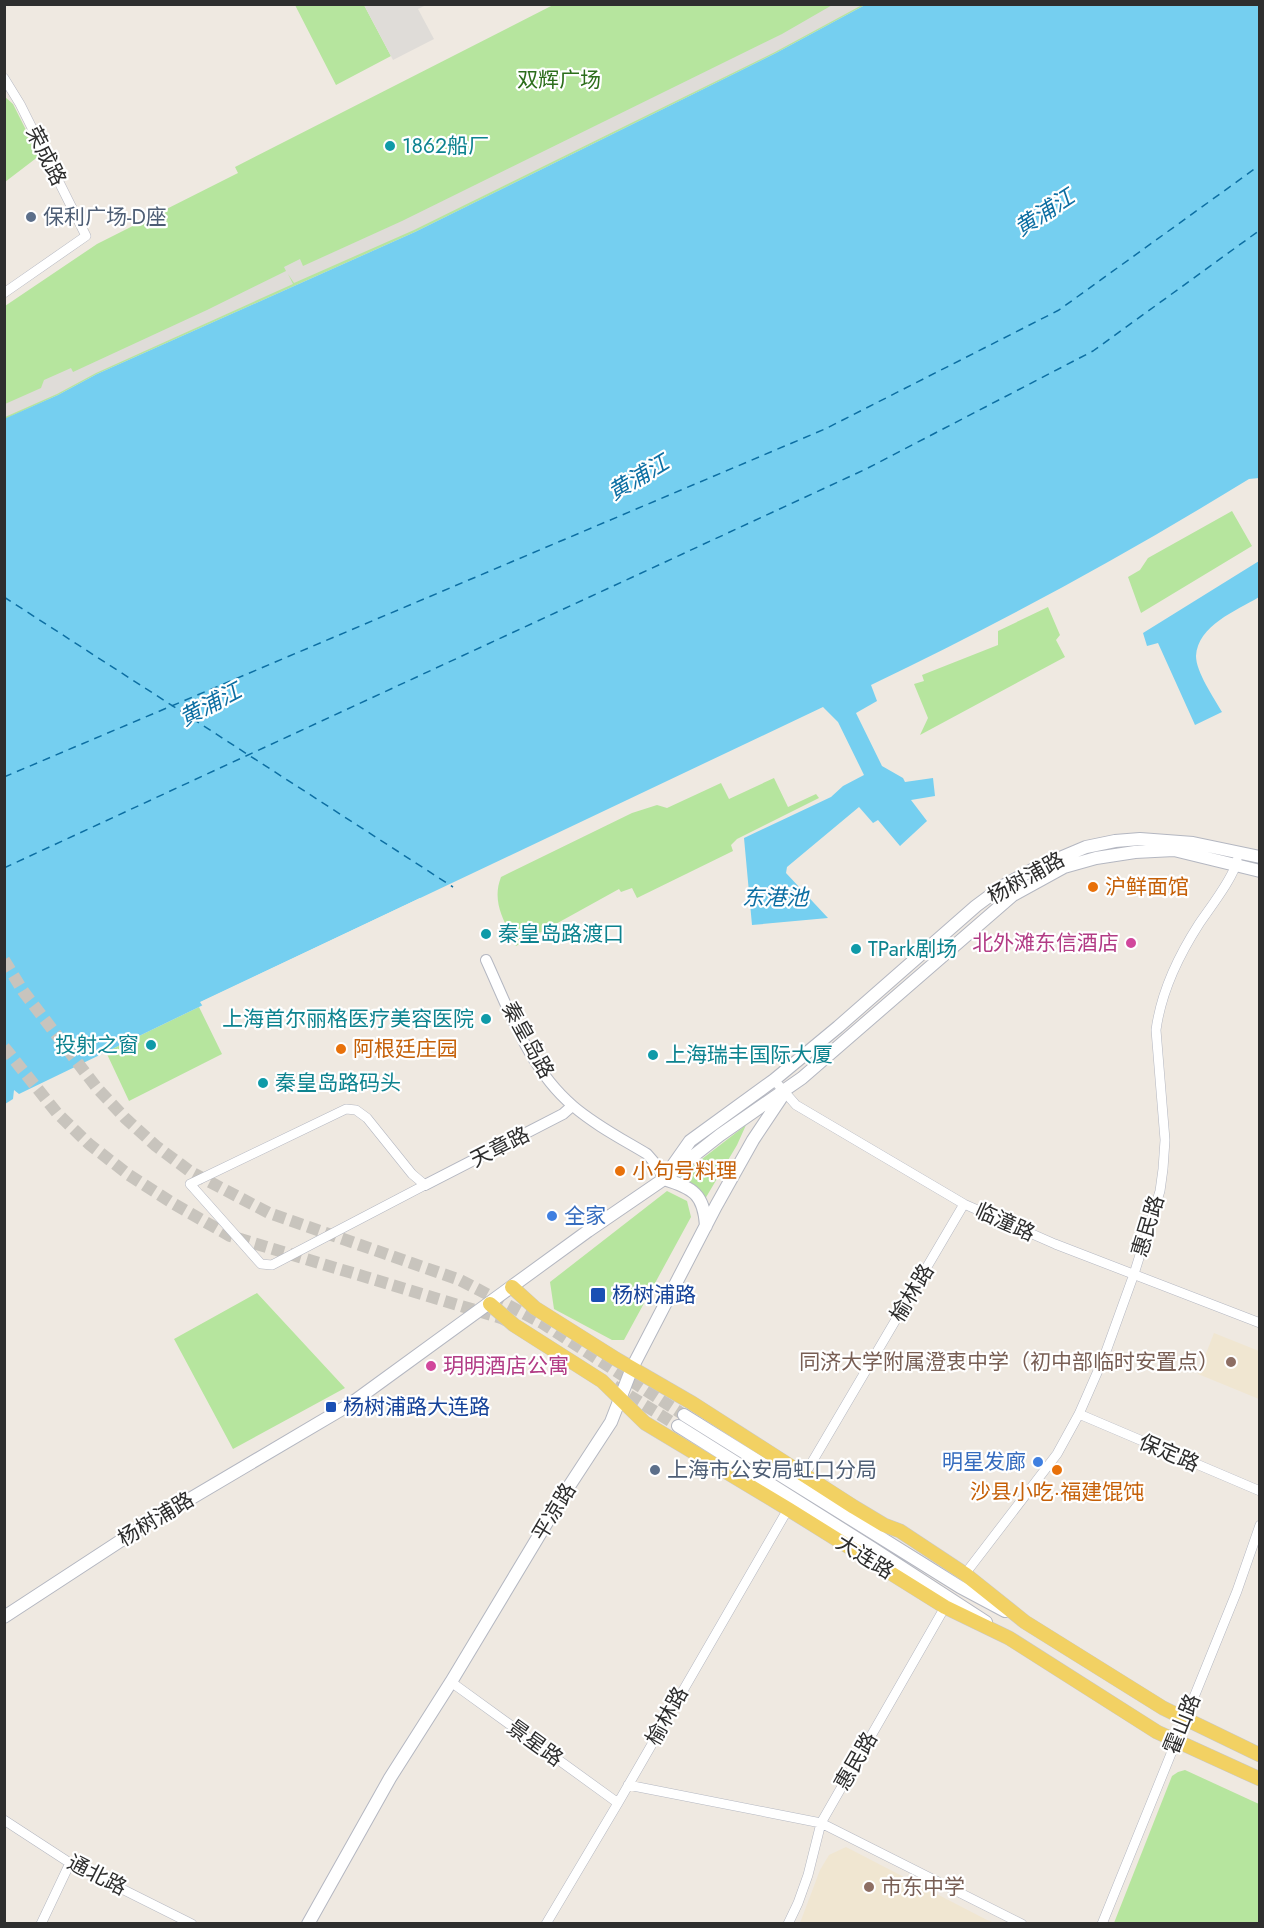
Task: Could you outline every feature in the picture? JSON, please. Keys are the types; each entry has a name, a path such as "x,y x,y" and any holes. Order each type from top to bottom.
{"main road":[{"name":"杨树浦路","path":"664,1179 690,1141 774,1080 976,906 1003,886 1034,869 1086,847 1140,839 1172,840 1260,857"},
{"name":"杨树浦路","path":"4,1617 134,1532 349,1405 664,1179 720,1135 785,1092 979,923 1013,895 1037,880 1064,867 1085,861 1135,852 1174,850 1260,871"},
{"name":"平凉路","path":"308,1923 390,1778 451,1682 564,1494 611,1422 633,1368 706,1226 753,1140 785,1092"},
{"path":"664,1179 684,1185 696,1192 705,1213 706,1226"},
{"name":"大连路","path":"512,1287 535,1308 692,1402 739,1435 805,1474 854,1508 900,1531 965,1574 1024,1622 1184,1719 1260,1755"},
{"name":"大连路","path":"490,1304 514,1325 602,1381 645,1423 945,1607 1009,1638 1157,1732 1260,1779"},
{"path":"1009,1638 681,1420 960,1587 1024,1622"}],"street":[{"name":"荣成路","path":"4,78 20,104 86,236 4,293"},
{"name":"惠民路","path":"965,1574 1057,1454 1079,1414 1104,1357 1134,1274 1160,1191 1164,1130 1156,1030 1159,1012 1185,947 1237,865 1239,852"},
{"name":"秦皇岛路","path":"486,960 531,1053 548,1080 572,1106 647,1154 664,1179"},
{"name":"临潼路","path":"774,1080 796,1105 808,1113 925,1179 964,1204 1055,1244 1260,1323"},
{"name":"天章路","path":"425,1185 563,1114 572,1106"},
{"path":"346,1109 358,1111 367,1118 412,1174 425,1185 272,1265 266,1265 258,1262 190,1184 346,1109"},
{"name":"榆林路","path":"805,1474 964,1204"},
{"name":"保定路","path":"1079,1414 1260,1491"},
{"name":"榆林路","path":"546,1923 788,1509"},
{"name":"霍山路","path":"1102,1923 1174,1741 1237,1591 1260,1525"},
{"name":"惠民路","path":"788,1923 808,1875 821,1823 945,1607"},
{"name":"景星路","path":"451,1682 618,1803"},
{"path":"628,1785 821,1823 1022,1923"},
{"name":"通北路","path":"4,1820 70,1863 192,1923"},
{"path":"41,1923 70,1863"}],"shaded area":[{"path":"834,4 862,5 775,52 414,230 294,283 288,274 293,284 5,417 5,404 41,388 44,380 71,368 73,372 207,310 286,271 284,267 300,259 303,266 402,221 782,34"},
{"path":"364,5 426,5 418,9 434,39 393,60"},
{"name":"同济大学附属澄衷中学（初中部临时安置点）","path":"1214,1333 1259,1351 1259,1399 1198,1374"},
{"name":"市东中学","path":"846,1847 995,1923 800,1923 820,1870 829,1855"}],"green space":[{"path":"295,5 364,5 391,56 336,85"},
{"name":"双辉广场","path":"553,5 865,5 776,53 415,232 97,374 5,419 5,306 97,244 238,173 235,167"},
{"path":"5,97 13,104 39,156 5,182"},
{"path":"1232,511 1252,546 1141,613 1128,577 1140,570 1148,558"},
{"path":"1048,607 1060,635 1056,640 1065,657 920,735 928,718 914,684 924,681 922,675 998,645 998,631"},
{"path":"774,778 788,807 816,794 819,798 737,839 731,845 733,851 637,898 632,888 621,892 619,889 516,946 498,904 498,886 501,877 632,813 657,805 667,808 721,783 729,799"},
{"path":"199,1007 222,1054 129,1101 106,1052"},
{"path":"746,1125 737,1145 705,1199 680,1176"},
{"path":"667,1191 687,1201 691,1217 624,1340 612,1340 554,1309 550,1282"},
{"path":"257,1293 345,1388 233,1449 174,1339"},
{"path":"1185,1770 1259,1804 1259,1923 1114,1923 1172,1776"}],"water":[{"path":"865,5 1259,5 1259,478 1249,479 1110,561 1016,612 871,685 877,701 856,713 882,766 903,778 905,782 933,778 935,796 911,800 927,821 900,846 878,820 873,823 859,807 787,867 786,873 828,918 752,925 744,838 831,797 843,786 864,775 838,722 823,707 201,1002 203,1005 19,1094 14,1090 13,1099 5,1104 4,419 58,395 97,374 415,232 776,53"},
{"path":"1259,561 1259,597 1211,627 1198,645 1196,656 1199,670 1222,712 1195,725 1158,643 1147,646 1143,633"}],"pier":[{"path":"420,898 422,900 205,1003 204,1008 200,1002"}],"ferry route":[{"path":"4,777 825,429 1059,310 1260,165"},
{"path":"4,868 866,469 1093,351 1260,230"},
{"path":"4,597 453,887"}],"tunnel":[{"path":"4,960 23,991 97,1088 156,1146 191,1172 269,1213 460,1280 542,1323 684,1415"},
{"path":"4,1047 57,1113 89,1144 129,1175 230,1236 507,1321"},
{"path":"614,1386 678,1426"}],"place":[{"name":"1862船厂","path":"390,146"},
{"name":"保利广场-D座","path":"31,217"},
{"name":"沪鲜面馆","path":"1093,887"},
{"name":"秦皇岛路渡口","path":"486,934"},
{"name":"北外滩东信酒店","path":"1131,943"},
{"name":"TPark剧场","path":"856,949"},
{"name":"上海首尔丽格医疗美容医院","path":"486,1019"},
{"name":"投射之窗","path":"151,1045"},
{"name":"阿根廷庄园","path":"341,1049"},
{"name":"上海瑞丰国际大厦","path":"653,1055"},
{"name":"秦皇岛路码头","path":"263,1083"},
{"name":"小句号料理","path":"620,1171"},
{"name":"全家","path":"552,1216"},
{"name":"杨树浦路","path":"598,1295"},
{"name":"同济大学附属澄衷中学（初中部临时安置点）","path":"1231,1362"},
{"name":"玥明酒店公寓","path":"431,1366"},
{"name":"杨树浦路大连路","path":"331,1407"},
{"name":"明星发廊","path":"1038,1462"},
{"name":"上海市公安局虹口分局","path":"655,1470"},
{"name":"沙县小吃·福建馄饨","path":"1057,1470"},
{"name":"市东中学","path":"869,1887"}],"water label":[{"name":"黄浦江","path":"1044,212"},
{"name":"黄浦江","path":"638,477"},
{"name":"黄浦江","path":"210,704"},
{"name":"东港池","path":"775,897"}]}
